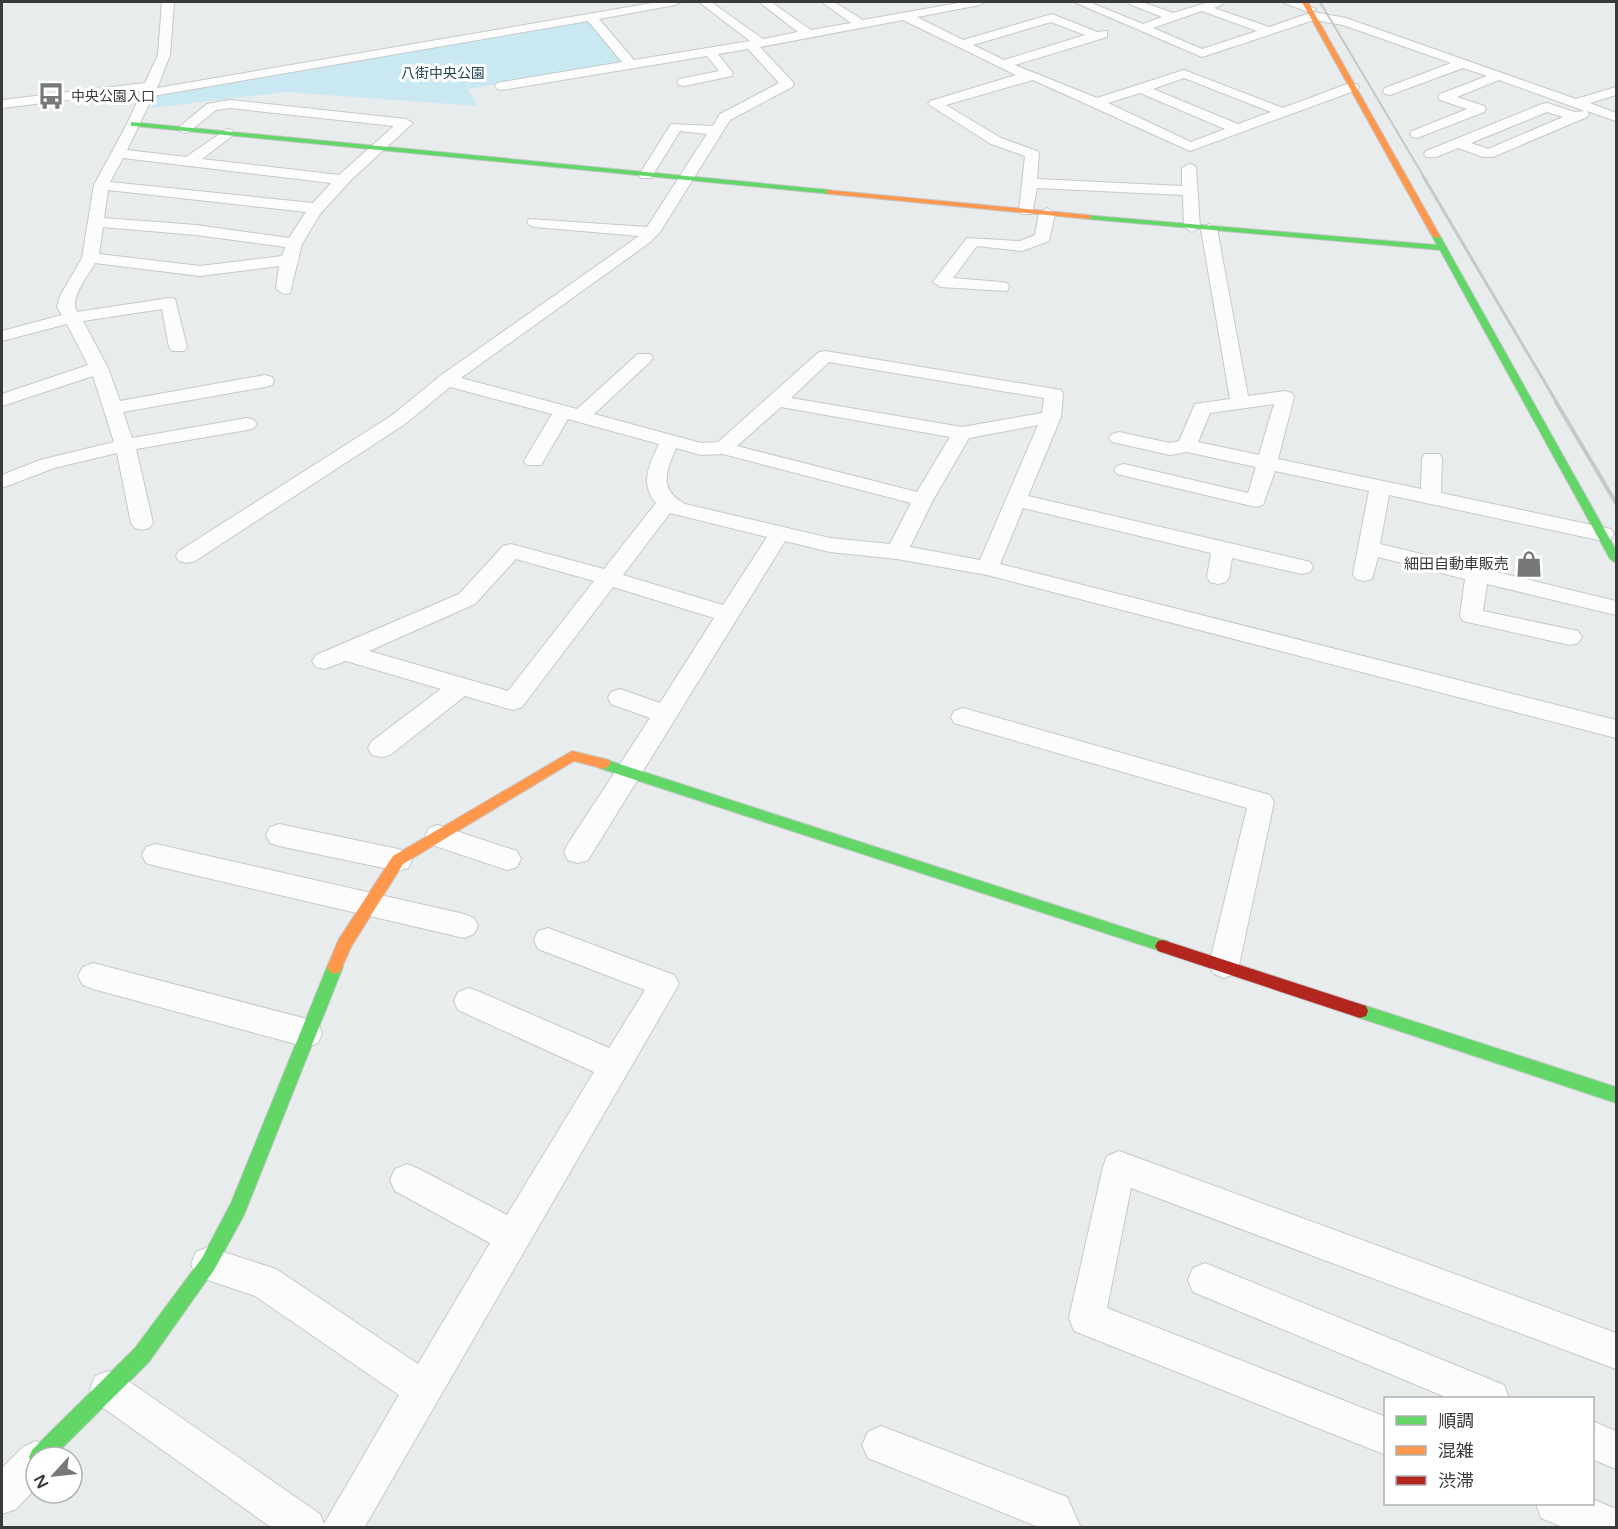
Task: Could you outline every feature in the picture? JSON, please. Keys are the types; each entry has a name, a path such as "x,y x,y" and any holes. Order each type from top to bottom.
{"street":[{"path":"142,523 125,445 99,368 66,307 68,296 90,258 101,185 134,124 164,55 168,2"},
{"path":"2,104 149,90 675,2"},
{"path":"187,556 398,420 447,380 652,232 725,117 788,84 756,44 704,2"},
{"path":"764,2 808,34"},
{"path":"827,2 861,24"},
{"path":"502,86 756,44 980,2"},
{"path":"1082,2 1080,2 1202,53 1269,31 1310,9"},
{"path":"1133,2 1172,17"},
{"path":"1288,2 1500,75 1576,110"},
{"path":"1003,64 1172,17 1207,4 1269,31"},
{"path":"1310,9 1617,559"},
{"path":"1339,9 1371,18 1358,26"},
{"path":"591,16 631,65"},
{"path":"904,16 1028,76"},
{"path":"962,44 1052,18 1097,36"},
{"path":"684,82 727,73 710,52"},
{"path":"1390,91 1464,63"},
{"path":"1096,103 1184,74 1282,112"},
{"path":"1418,134 1479,109 1445,97 1500,75"},
{"path":"1027,211 1030,183 1037,168 1032,154 996,141 935,104 1028,76 1035,76 1190,147 1353,87"},
{"path":"1140,88 1237,129"},
{"path":"1457,143 1488,154 1617,91"},
{"path":"184,129 212,107 230,104 406,123 314,208 294,243 288,260 284,289"},
{"path":"1431,154 1547,107 1595,109 1617,117"},
{"path":"134,124 1201,228 1443,248"},
{"path":"646,175 676,127 716,130"},
{"path":"189,161 227,133"},
{"path":"118,153 345,180"},
{"path":"1189,168 1190,191 1201,228 1240,403"},
{"path":"1030,183 1190,191"},
{"path":"101,185 314,208"},
{"path":"1001,287 941,282 973,241 1022,246 1043,238 1047,213"},
{"path":"96,222 196,230 294,243"},
{"path":"535,222 652,232"},
{"path":"90,258 200,271 288,260"},
{"path":"2,336 71,318 170,303 178,347"},
{"path":"723,448 825,356 1054,394 1051,417 987,568"},
{"path":"534,461 572,413 644,358"},
{"path":"2,400 99,368"},
{"path":"447,380 701,449 723,448 923,500"},
{"path":"113,408 265,381"},
{"path":"1124,470 1256,501 1285,397 1202,408 1187,446"},
{"path":"777,401 962,433 1051,417"},
{"path":"2,482 47,464 125,445 247,424"},
{"path":"897,552 923,500 962,433"},
{"path":"1119,438 1170,449 1187,446 1603,534"},
{"path":"670,441 656,471 657,490 666,504 678,509 830,545 897,552 987,568 1617,729"},
{"path":"1431,497 1432,458"},
{"path":"1364,574 1380,487"},
{"path":"1017,500 1302,567"},
{"path":"666,504 609,578 513,701 461,686 334,657 467,598 511,551 609,578 728,614"},
{"path":"578,852 779,534"},
{"path":"1218,577 1223,548"},
{"path":"1369,548 1617,608"},
{"path":"1478,575 1471,616 1570,637"},
{"path":"381,748 461,686"},
{"path":"620,698 664,714"},
{"path":"963,717 1261,802 1224,965"},
{"path":"51,1445 141,1355 208,1264 237,1209 344,944 398,860 572,756 628,771 1617,1095"},
{"path":"279,835 398,860"},
{"path":"438,836 507,859"},
{"path":"156,855 464,926"},
{"path":"342,1527 664,984 548,940"},
{"path":"93,976 307,1033"},
{"path":"469,1001 615,1066"},
{"path":"1384,1435 1087,1318 1119,1167 1617,1351"},
{"path":"407,1180 513,1236"},
{"path":"208,1264 264,1281 423,1390"},
{"path":"1205,1280 1489,1397"},
{"path":"108,1389 306,1527"},
{"path":"1594,1440 1617,1450"},
{"path":"881,1445 1053,1511 1062,1527"},
{"path":"2,1495 24,1472"},
{"path":"1560,1505 1616,1527"}],"green space":[{"name":"八街中央公園","path":"588,18 626,64 468,89 478,106 285,92 151,108 157,94"}],"railway":[{"path":"1320,2 1424,177"},
{"path":"1423,176 1557,403"},
{"path":"1556,402 1616,503"}],"traffic: fast":[{"path":"134,124 830,192"},
{"path":"1088,217 1443,248"},
{"path":"1436,236 1616,559"},
{"path":"604,764 1163,946"},
{"path":"51,1445 142,1355 208,1264 238,1209 335,967"},
{"path":"1360,1011 1616,1095"}],"traffic: slow":[{"path":"1305,2 1436,236"},
{"path":"830,192 1088,217"},
{"path":"335,967 344,944 398,860 572,756 604,764"}],"traffic: jam":[{"path":"1163,946 1360,1011"}],"place":[{"name":"中央公園入口","path":"51,96"},
{"name":"細田自動車販売","path":"1529,564"}]}
